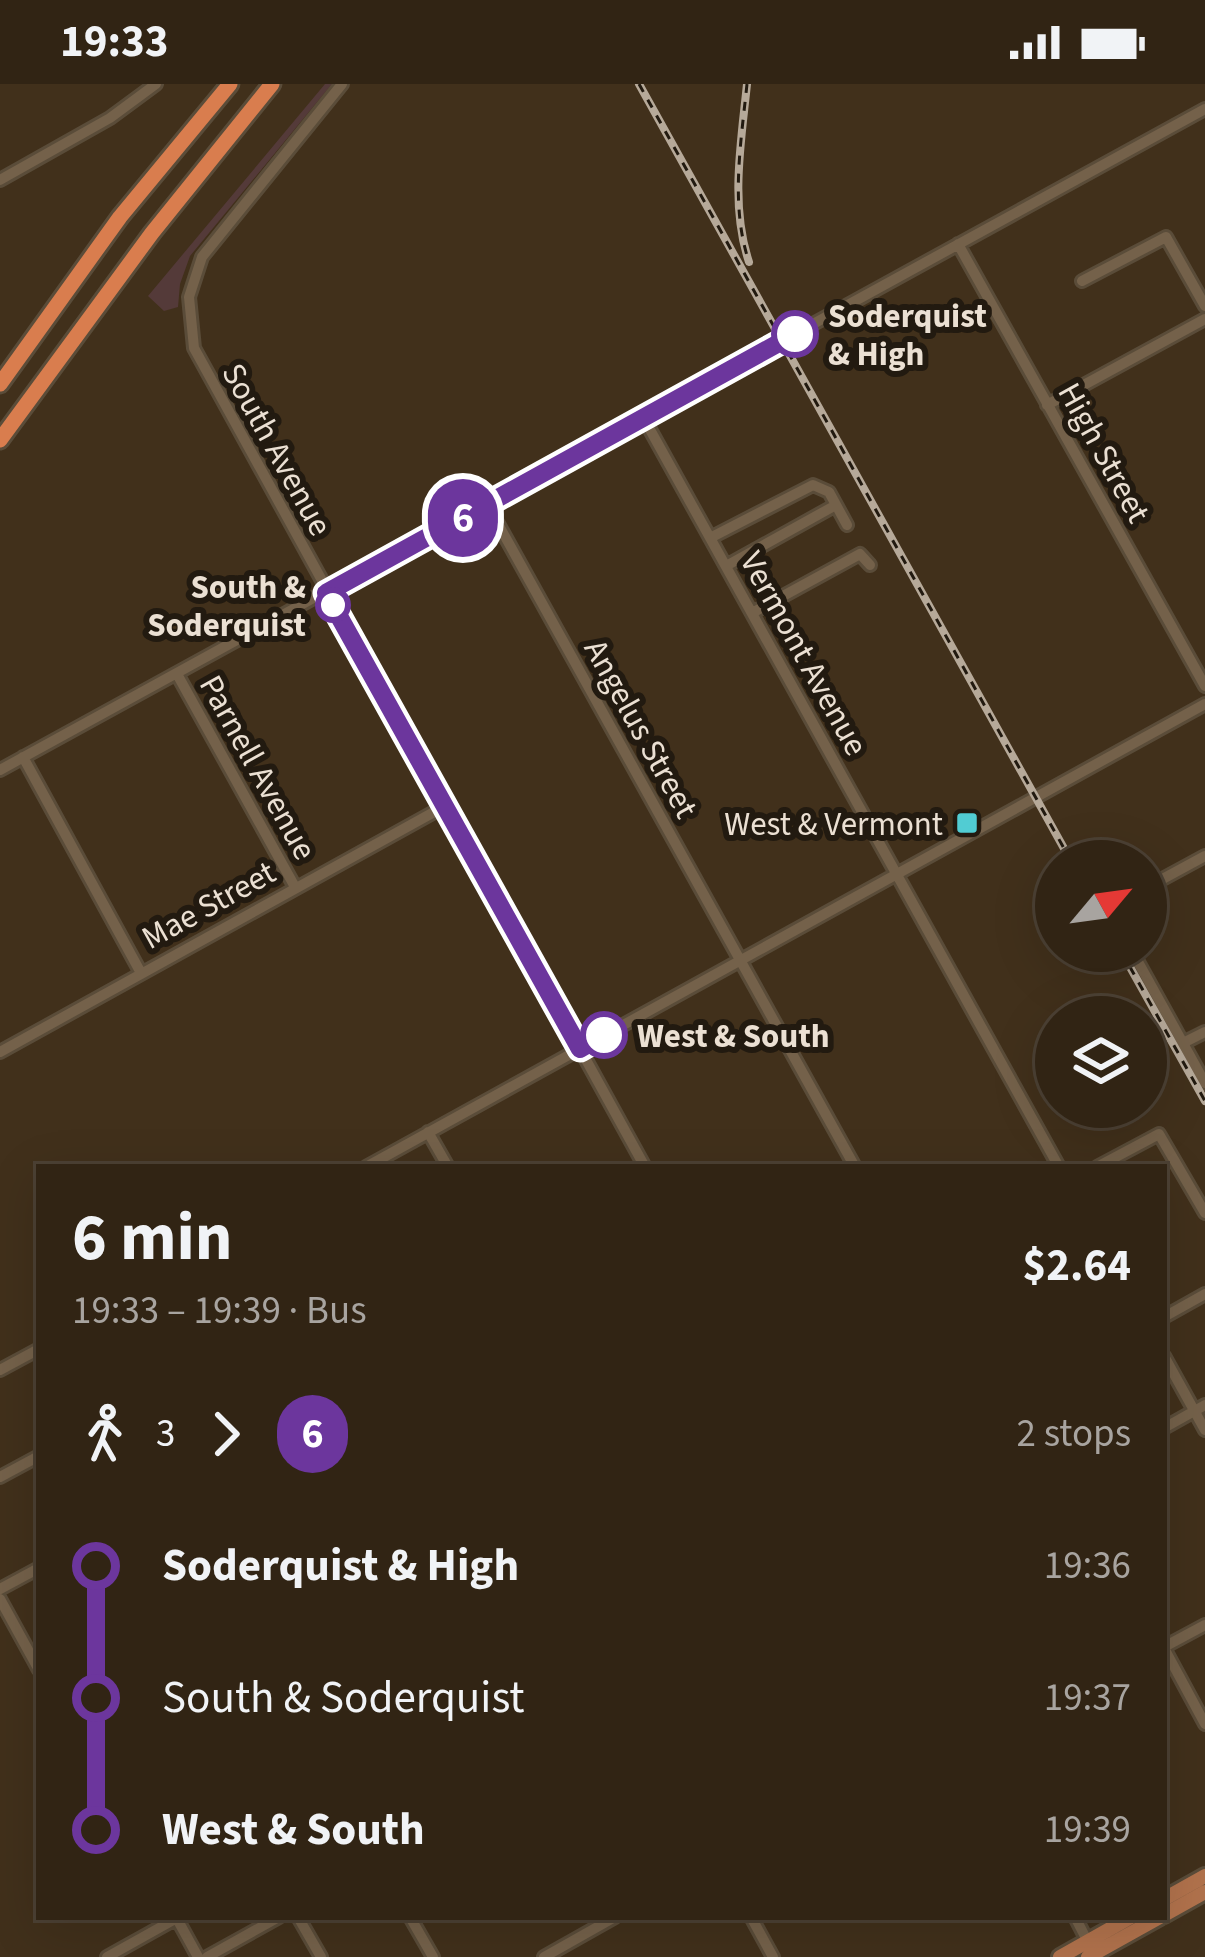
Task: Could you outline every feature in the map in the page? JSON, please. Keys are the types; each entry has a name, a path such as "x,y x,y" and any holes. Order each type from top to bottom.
{"highway":[{"path":"0,384 120,217 230,84"},
{"path":"0,440 152,233 272,84"}],"main road":[{"path":"1167,1896 1205,1876"},
{"path":"1167,1913 1205,1892"},
{"path":"1092,1952 1128,1920"},
{"path":"1060,1957 1092,1952 1154,1920"}],"street":[{"path":"0,180 110,118 156,84"},
{"name":"South Avenue","path":"342,84 208,247 195,272 189,307 193,343 326,593 643,1164"},
{"path":"0,770 1205,109"},
{"path":"1082,281 1166,237 1205,306"},
{"name":"High Street","path":"958,244 1205,686"},
{"path":"1048,405 1205,319"},
{"name":"Vermont Avenue","path":"643,417 1057,1164"},
{"path":"710,538 809,485 826,490 870,565"},
{"name":"Angelus Street","path":"487,504 853,1164"},
{"path":"726,566 836,505"},
{"path":"752,613 860,554"},
{"name":"Parnell Avenue","path":"176,674 295,886"},
{"path":"371,1164 1205,704"},
{"path":"23,757 141,973"},
{"name":"Mae Street","path":"0,1052 445,806"},
{"path":"1167,877 1205,856"},
{"path":"1144,972 1205,1083"},
{"path":"1184,1043 1205,1032"},
{"path":"428,1132 446,1164"},
{"path":"1103,1164 1159,1134 1205,1213"},
{"path":"1167,1315 1205,1294"},
{"path":"0,1370 36,1350"},
{"path":"1167,1360 1200,1408 1205,1430"},
{"path":"1167,1426 1200,1408"},
{"path":"0,1478 36,1458"},
{"path":"0,1589 36,1570"},
{"path":"0,1599 36,1665"},
{"path":"1167,1646 1205,1624"},
{"path":"1167,1654 1205,1724"},
{"path":"107,1957 172,1920"},
{"path":"179,1920 203,1957 273,1920"},
{"path":"300,1920 321,1957"},
{"path":"412,1920 433,1957"},
{"path":"544,1957 611,1920"},
{"path":"753,1920 773,1957"},
{"path":"1076,1920 1092,1952"}],"shaded area":[{"path":"325,84 332,84 190,256 178,307 164,311 148,296"}],"railway":[{"path":"639,84 1059,840"},
{"path":"747,84 738,196 749,262"},
{"path":"1133,972 1205,1101"}],"bus line":[{"name":"6","path":"604,1035 580,1049 326,593 795,334"}],"place":[{"name":"Soderquist & High","path":"795,334"},
{"name":"South & Soderquist","path":"333,605"},
{"name":"West & Vermont","path":"967,823"},
{"name":"West & South","path":"604,1035"}]}
